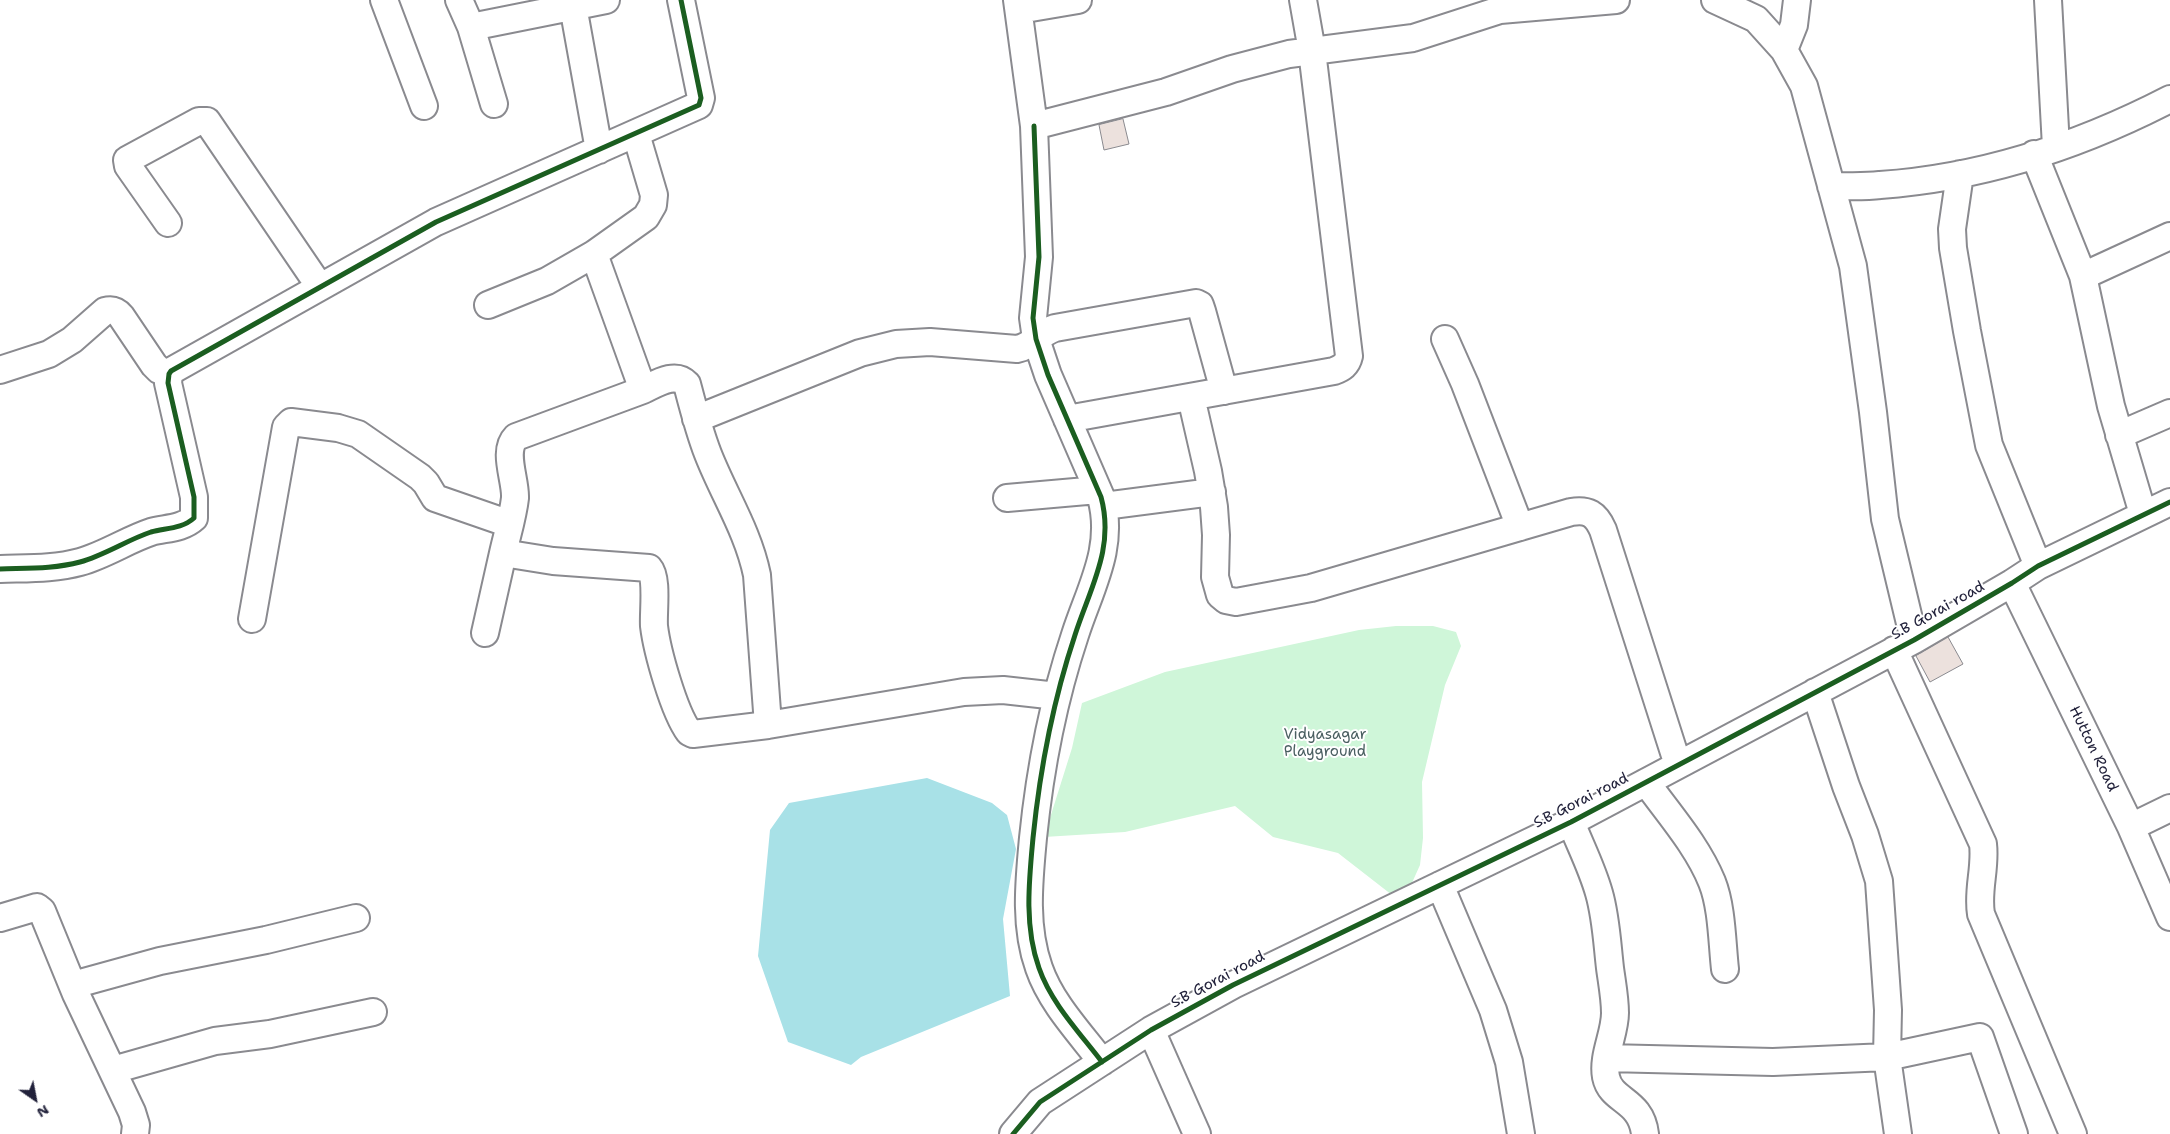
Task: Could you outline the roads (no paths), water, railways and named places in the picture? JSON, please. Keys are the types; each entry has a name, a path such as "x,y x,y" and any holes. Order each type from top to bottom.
{"street":[{"path":"384,0 424,106"},
{"path":"459,0 471,26 494,104"},
{"path":"471,26 541,6 573,6 606,0"},
{"path":"169,374 436,222 699,105 701,98 681,0"},
{"path":"1078,0 1018,5 1034,126 1039,257 1033,318 1036,340 1048,376 1101,498 1106,516 1106,539 1101,561 1075,634 1056,696 1041,772 1028,886 1031,943 1039,970 1053,998 1102,1062"},
{"path":"1067,419 1334,371 1343,367 1348,362 1348,346 1312,51 1303,0"},
{"path":"1034,126 1166,92 1259,61 1312,51 1413,38 1447,28 1471,9 1500,10 1616,0"},
{"path":"1715,0 1756,19 1784,50 1804,86 1852,266 1873,412 1885,519 1904,645 1983,844 1985,859 1980,898 1981,914 2073,1134"},
{"path":"1784,50 1794,25 1797,0"},
{"path":"2048,0 2045,150 2083,276 2111,406 2143,514"},
{"path":"573,6 600,150"},
{"path":"1831,186 1879,186 1960,174 2079,140 2170,99"},
{"path":"168,223 128,166 127,160 199,121 207,121 320,287"},
{"path":"488,305 547,281 594,254 646,217 653,206 651,184 636,134"},
{"path":"1960,174 1952,229 1953,248 1984,426 1997,468 2038,566"},
{"path":"2083,276 2170,236"},
{"path":"594,254 643,390"},
{"path":"696,419 860,353 896,344 930,342 1017,349 1031,345 1041,333 1055,328 1196,303 1202,311 1224,391"},
{"path":"0,370 48,354 72,340 105,311 111,310 117,311 121,316 154,365 159,370 169,374"},
{"path":"1445,339 1465,384 1520,527"},
{"path":"0,569 57,567 80,562 148,533 188,523 194,518 194,497 168,383 169,374"},
{"path":"485,633 510,524 514,498 510,451 512,441 516,437 670,379 682,379 687,384 708,454 753,555 757,575 768,725"},
{"path":"1191,397 1212,492 1216,535 1214,577 1220,595 1226,600 1236,602 1311,588 1582,510 1592,513 1598,520 1678,765"},
{"path":"2120,436 2170,413"},
{"path":"252,619 286,427 291,422 338,428 358,434 420,477 426,482 435,498 510,524"},
{"path":"1007,498 1101,498 1212,492"},
{"name":"S.B Gorai road","path":"1013,1134 1040,1102 1151,1030 1233,985 1571,822 1904,645 2038,566 2170,502"},
{"path":"503,552 553,561 649,568 653,577 654,626 660,658 689,732 693,734 768,725 964,692 1003,690 1056,696"},
{"name":"Hutton Road","path":"2012,583 2131,828 2170,917"},
{"path":"1815,692 1846,786 1865,834 1879,881 1888,1010 1887,1058 1898,1134"},
{"path":"1646,782 1701,859 1712,882 1716,898 1725,969"},
{"path":"2131,828 2170,808"},
{"path":"1571,822 1598,890 1604,912 1615,1011 1614,1028 1607,1058 1606,1077 1612,1090 1637,1110 1644,1124 1645,1134"},
{"path":"1440,885 1493,1010 1509,1062 1521,1134"},
{"path":"0,918 31,908 37,907 42,911 72,985 132,1112 136,1125 135,1134"},
{"path":"72,985 160,961 266,940 356,918"},
{"path":"112,1070 215,1042 270,1034 373,1012"},
{"path":"1151,1030 1197,1134"},
{"path":"1607,1058 1773,1062 1887,1058 1980,1038 2014,1134"}],"water":[{"path":"927,778 992,803 1007,815 1016,849 1003,919 1010,996 861,1057 851,1065 788,1042 758,956 770,830 789,803"}],"park label":[{"name":"Vidyasagar Playground","path":"1325,744"}]}
